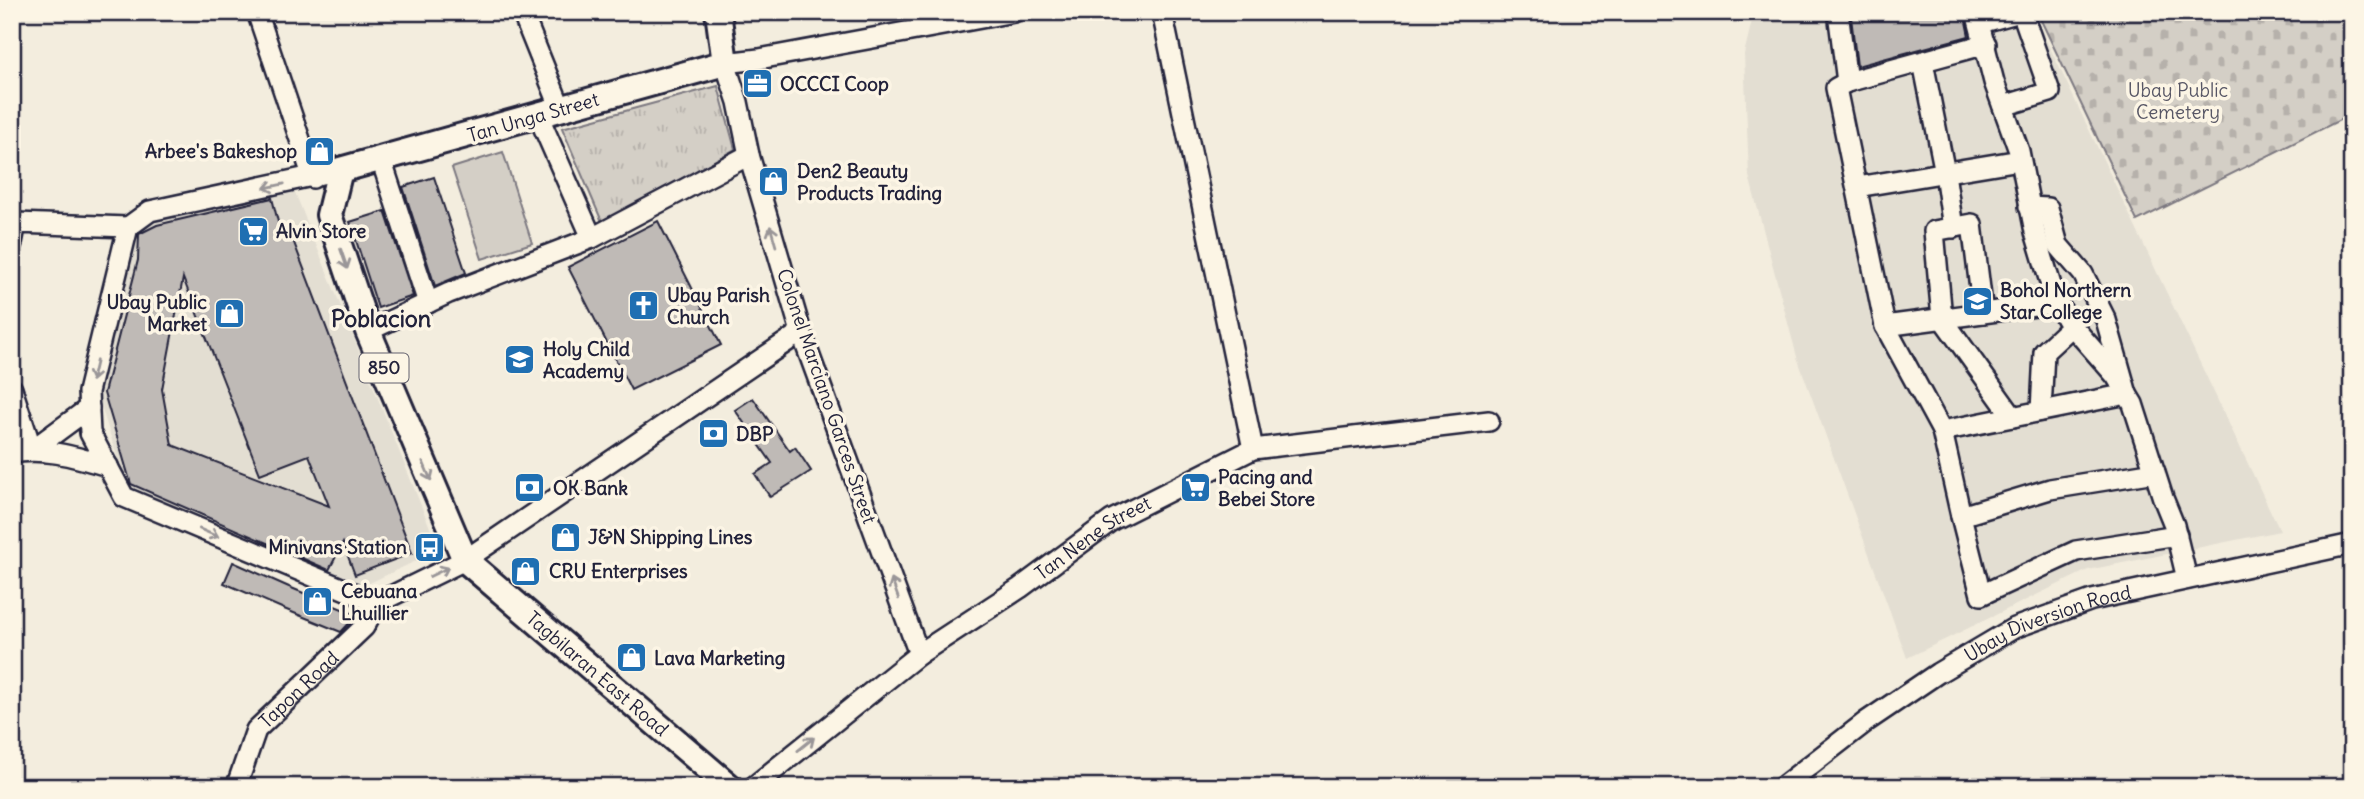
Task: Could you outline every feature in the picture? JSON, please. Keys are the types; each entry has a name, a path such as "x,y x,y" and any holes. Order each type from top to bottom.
{"main road":[{"name":"Colonel Marciano Garces Street","path":"719,12 725,63"},
{"name":"Tan Unga Street","path":"340,170 725,63"},
{"name":"850","path":"340,170 328,215 368,331 465,560"},
{"name":"Tagbilaran East Road","path":"465,560 730,787"}],"street":[{"path":"257,12 313,178"},
{"path":"522,12 550,112 592,238"},
{"path":"725,63 1014,12"},
{"path":"1162,12 1253,449"},
{"path":"1838,12 1847,82"},
{"path":"2003,106 2050,92 2021,12 1978,17 1994,82 2020,160 2045,268 2058,303 2072,326 2116,376 2133,404 2177,535 2187,579"},
{"path":"1986,44 1847,82 1836,88 1885,326 1942,431 1981,595 2076,551 2177,535"},
{"path":"1923,62 1953,228"},
{"name":"Colonel Marciano Garces Street","path":"725,63 801,332 919,653"},
{"path":"368,331 428,303 592,238 749,155"},
{"path":"380,159 428,303"},
{"path":"1857,187 2020,160"},
{"path":"12,243 16,223 128,227 150,211 313,178 340,170"},
{"path":"2029,207 2048,208 2058,245 2083,274 2106,320 2127,394"},
{"path":"1983,313 1972,224 1934,231 1942,318 2012,417"},
{"path":"128,227 88,392 90,433 124,497 377,603 465,560 801,332"},
{"path":"1885,326 2058,303"},
{"path":"2041,411 2044,352 2072,326"},
{"path":"12,389 32,450"},
{"path":"1942,431 2127,394"},
{"path":"32,450 89,408"},
{"name":"Tan Nene Street","path":"753,787 919,653 1020,588 1112,520 1253,449 1489,421"},
{"path":"12,453 32,450 57,452 108,466"},
{"path":"1961,516 2050,489 2155,472"},
{"name":"Ubay Diversion Road","path":"1782,787 1877,714 1938,673 2014,628 2092,600 2352,544"},
{"name":"Tapon Road","path":"239,787 238,782 256,730 364,627 377,603"}],"shaded area":[{"name":"Bohol Northern Star College","path":"1754,12 2033,12 2280,531 2088,570 1907,658 1797,357 1749,176 1744,54"},
{"name":"Ubay Public Market","path":"294,190 439,550 359,588 324,577 126,484 97,394 136,233 157,219"}],"green space":[{"name":"Ubay Public Cemetery","path":"2037,12 2352,12 2352,114 2137,221"},
{"path":"718,86 735,149 603,224 562,128"},
{"path":"503,152 532,243 482,259 452,168"}],"building":[{"path":"1870,12 1964,12 1969,36 1857,66 1851,17"},
{"path":"434,177 466,273 435,286 403,187"},
{"name":"Ubay Public Market","path":"272,198 280,230 288,227 412,553 355,575 343,543 329,570 131,484 104,393 138,260 139,234 157,225","holes":["183,278 260,474 309,455 329,506 172,445 162,389"]},
{"path":"385,211 413,296 378,308 350,222"},
{"name":"Ubay Parish Church","path":"658,221 721,345 631,390 568,267"},
{"path":"753,398 790,451 795,447 811,471 770,497 755,474 772,463 735,410"},
{"path":"233,562 357,615 341,632 284,609 224,583"}],"place":[{"name":"OCCCI Coop","path":"757,84"},
{"name":"Arbee's Bakeshop","path":"320,151"},
{"name":"Den2 Beauty Products Trading","path":"774,182"},
{"name":"Alvin Store","path":"253,231"},
{"name":"Bohol Northern Star College","path":"1977,301"},
{"name":"Ubay Parish Church","path":"644,306"},
{"name":"Ubay Public Market","path":"230,313"},
{"name":"Holy Child Academy","path":"520,360"},
{"name":"DBP","path":"713,434"},
{"name":"OK Bank","path":"530,488"},
{"name":"Pacing and Bebei Store","path":"1195,488"},
{"name":"J&N Shipping Lines","path":"565,537"},
{"name":"Minivans Station","path":"430,547"},
{"name":"CRU Enterprises","path":"526,571"},
{"name":"Cebuana Lhuillier","path":"318,602"},
{"name":"Lava Marketing","path":"631,658"}],"district":[{"name":"Poblacion","path":"381,319"}]}
